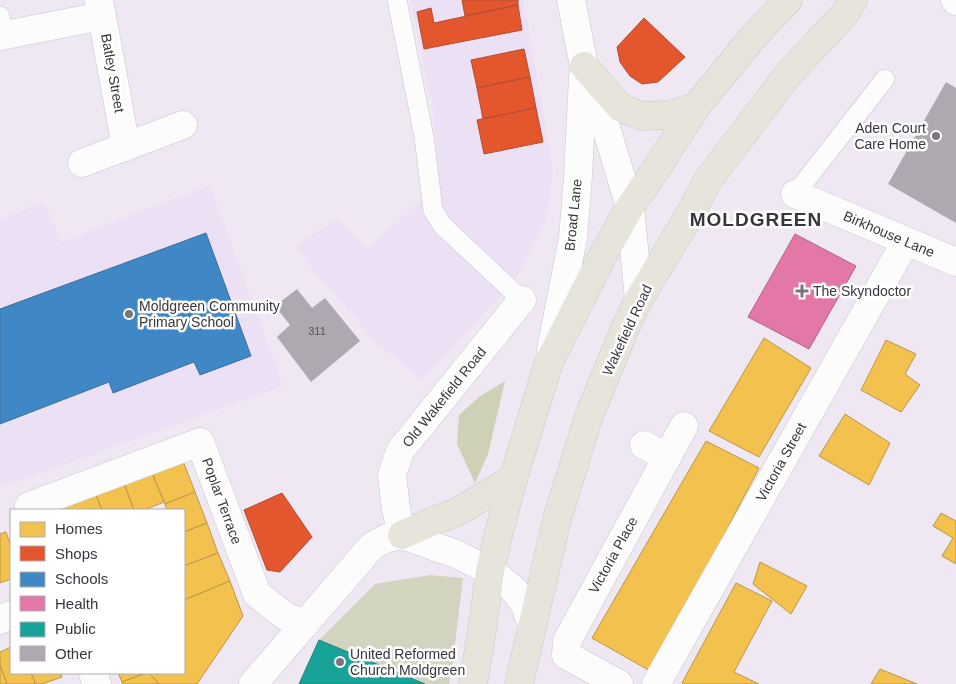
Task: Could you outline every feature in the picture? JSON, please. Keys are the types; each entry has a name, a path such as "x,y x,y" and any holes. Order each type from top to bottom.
{"highway":[{"path":"473,684 490,571 513,479 549,362 601,258 630,207 696,107 753,37 788,0"},
{"name":"Wakefield Road","path":"519,684 557,519 588,416 639,299 686,221 708,180 790,72 844,15 853,0"},
{"path":"584,66 621,108 642,116 669,115 696,107"},
{"path":"402,535 457,512 513,479"}],"street":[{"name":"Broad Lane","path":"572,0 584,66 630,207 639,299"},
{"path":"1,29 101,8"},
{"name":"Batley Street","path":"101,8 126,147"},
{"name":"Broad Lane","path":"549,362 573,238 584,66"},
{"path":"82,163 183,125"},
{"name":"Birkhouse Lane","path":"795,194 956,262"},
{"name":"Victoria Street","path":"656,684 906,241"},
{"name":"Old Wakefield Road","path":"402,535 396,509 392,475 400,452 522,300"},
{"name":"Victoria Place","path":"619,684 566,655 567,641 655,451 684,426"},
{"name":"Poplar Terrace","path":"30,508 200,442 257,594 285,616 305,624"},
{"path":"253,684 372,546 387,538 402,535 456,554 490,571 513,589 524,603 532,625"}],"lane":[{"path":"398,0 424,137 433,210 442,226 522,300"},
{"path":"795,194 885,79"}],"shaded area":[{"path":"410,0 524,0 553,170 546,222 513,283 422,380 375,341 312,269 296,245 338,219 368,249 439,184 433,109"},
{"name":"Moldgreen Community Primary School","path":"210,185 283,386 0,488 0,219 44,202 61,242"}],"green space":[{"path":"505,381 488,454 475,483 457,444 459,415 480,396"},
{"path":"430,575 463,578 449,684 425,684 319,640 375,584"}],"building: Homes":[{"path":"764,338 811,368 759,457 709,431"},
{"path":"886,340 916,354 905,374 920,385 901,412 861,390"},
{"path":"845,414 890,443 869,485 819,456"},
{"path":"706,441 759,468 652,672 592,638"},
{"path":"183,461 195,492 165,504 152,473"},
{"path":"152,473 164,502 146,509 134,509 124,484"},
{"path":"124,484 134,509 102,509 96,495"},
{"path":"195,492 207,523 185,532 185,509 167,509 165,504"},
{"path":"96,495 102,509 60,509"},
{"path":"941,513 956,521 956,564 942,556 953,538 933,526"},
{"path":"207,523 218,553 185,566 185,532"},
{"path":"6,532 10,543 10,579 0,583 0,534"},
{"path":"218,553 230,581 185,600 185,566"},
{"path":"760,562 807,586 791,614 753,584"},
{"path":"230,581 243,616 197,684 159,684 150,674 185,674 185,600"},
{"path":"736,583 772,601 734,672 759,684 682,683"},
{"path":"10,647 10,674 31,674 36,684 7,684 0,665 0,652"},
{"path":"0,665 7,684 0,684"},
{"path":"880,669 917,684 871,684"},
{"path":"31,674 60,674 62,677 42,684 36,684"},
{"path":"118,674 143,674 122,682"},
{"path":"143,674 150,674 159,684 123,684 122,682"}],"building: Shops":[{"path":"462,0 518,0 518,5 465,16"},
{"path":"518,5 522,30 424,49 417,12 431,8 434,23"},
{"path":"644,18 685,57 658,82 642,84 630,76 620,62 617,47"},
{"path":"524,49 530,77 477,88 471,60"},
{"path":"530,77 536,108 483,119 477,88"},
{"path":"536,108 543,142 484,154 477,120"},
{"path":"282,493 312,537 280,572 267,570 244,510"}],"building: Schools":[{"path":"206,233 251,356 200,375 194,362 113,393 109,382 0,424 0,309"}],"building: Health":[{"name":"The Skyndoctor","path":"795,234 856,266 809,349 748,317"}],"building: Public":[{"name":"United Reformed Church Moldgreen","path":"319,640 425,684 299,684"}],"building: Other":[{"name":"Aden Court Care Home","path":"946,82 956,88 956,223 888,184"},
{"path":"297,289 312,308 325,298 360,341 311,382 277,337 290,325 275,306"}],"place":[{"name":"Aden Court Care Home","path":"936,136"},
{"name":"The Skyndoctor","path":"802,291"},
{"name":"Moldgreen Community Primary School","path":"129,314"},
{"name":"United Reformed Church Moldgreen","path":"340,662"}],"district":[{"name":"MOLDGREEN","path":"756,219"}]}
